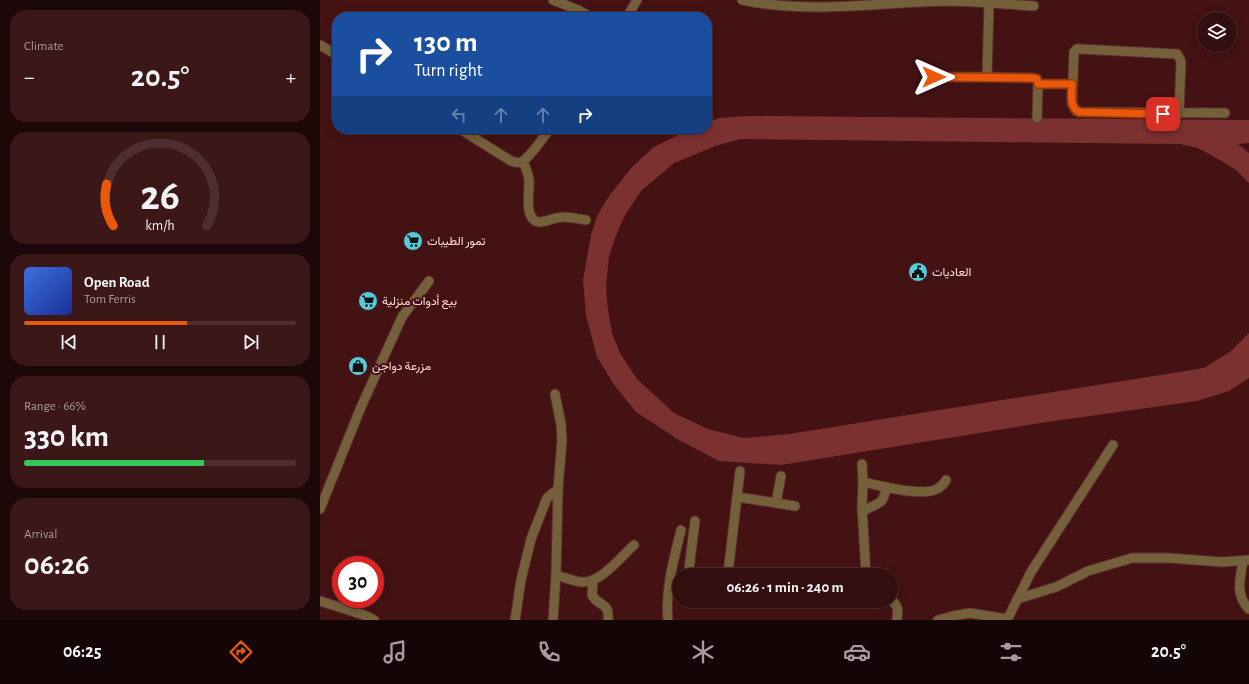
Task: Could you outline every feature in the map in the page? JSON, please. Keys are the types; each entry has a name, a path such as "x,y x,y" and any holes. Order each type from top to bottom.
{"street":[{"path":"553,0 582,12"},
{"path":"630,12 637,0"},
{"path":"742,0 769,5 792,7 944,1 1034,6"},
{"path":"987,77 989,3"},
{"path":"320,45 332,52"},
{"path":"1179,114 1181,62 1177,54 1077,49 1074,52 1072,104 1076,111 1179,114 1224,113"},
{"path":"934,77 1037,79 1037,118"},
{"path":"1038,84 1072,84"},
{"path":"468,134 511,161 523,162"},
{"path":"523,162 546,134"},
{"path":"523,162 527,170 529,181 528,205 531,217 534,220 538,222 564,217 586,220"},
{"path":"320,509 361,407 402,317 429,280"},
{"path":"554,620 558,488 562,440 561,424 555,394"},
{"path":"938,620 970,613 1007,619 1031,572 1113,445"},
{"path":"862,464 862,512 866,568"},
{"path":"728,568 740,471"},
{"path":"776,503 780,476"},
{"path":"863,482 913,491 933,491 941,487 946,480"},
{"path":"862,512 884,499 886,487"},
{"path":"515,620 531,539 546,498 558,488"},
{"path":"738,497 795,506"},
{"path":"689,568 695,522"},
{"path":"676,568 681,530"},
{"path":"556,575 581,582 593,580 605,572 634,546"},
{"path":"1017,599 1056,587 1088,571 1132,558 1169,558 1222,562 1246,561 1239,582 1240,594 1244,604 1249,609"},
{"path":"593,580 592,595 606,608 608,612 608,620"},
{"path":"668,620 667,604 672,587"},
{"path":"320,600 364,615 374,620"},
{"path":"897,620 898,608"}],"shaded area":[{"path":"747,116 1249,120 1249,143 1238,144 1249,153 1249,183 1236,170 1218,159 1198,148 1180,144 741,139 718,145 674,163 641,191 624,217 609,256 606,287 608,310 612,333 620,353 637,379 674,413 708,429 744,438 789,434 1204,368 1231,351 1249,333 1249,378 1229,391 1197,401 1047,422 781,465 719,461 679,440 636,412 615,386 597,357 586,315 583,280 591,235 597,216 609,196 633,166 654,147 680,134 712,134 712,120 719,118"}],"place":[{"name":"تمور الطيبات","path":"413,241"},
{"name":"العاديات","path":"918,272"},
{"name":"بيع أدوات منزلية","path":"368,301"},
{"name":"مزرعة دواجن","path":"358,366"}],"route":[{"path":"934,77 1034,78 1037,79 1038,84 1072,84 1072,104 1073,108 1079,112 1163,114"}]}
